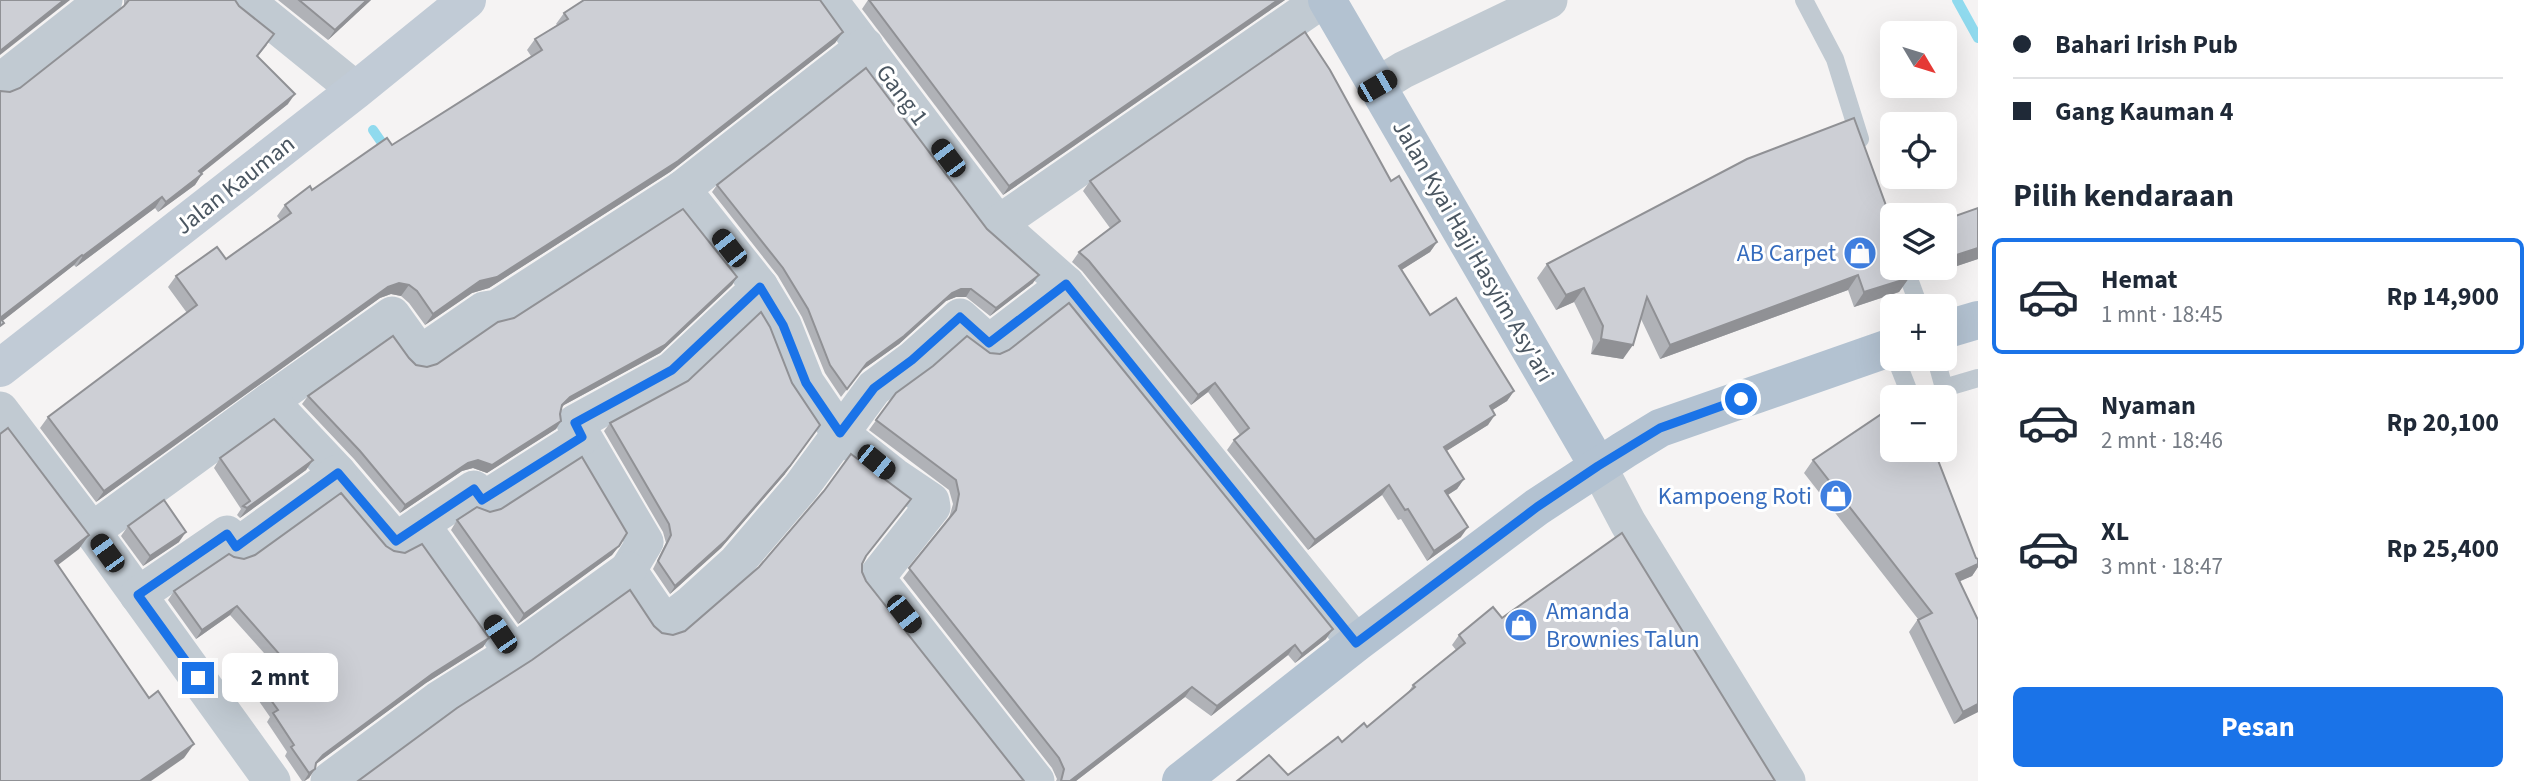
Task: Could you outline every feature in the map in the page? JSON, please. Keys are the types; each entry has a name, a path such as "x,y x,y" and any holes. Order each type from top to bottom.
{"main road":[{"name":"Jalan Kauman","path":"0,368 467,0"},
{"name":"Jalan Kyai Haji Hasyim Asy'ari","path":"1324,0 1598,466"},
{"path":"1181,781 1356,643 1537,507 1598,466 1660,428 1880,351"}],"street":[{"path":"0,82 104,0"},
{"path":"245,0 356,90"},
{"name":"Gang 1","path":"829,0 998,224 1066,284 1356,643"},
{"path":"998,224 1324,0"},
{"path":"1377,86 1403,70 1549,0"},
{"path":"92,531 392,315 420,354 682,189 865,46"},
{"path":"682,189 760,287 783,325 806,383 840,433 894,476 931,501 932,507 876,578 1037,781"},
{"path":"633,560 665,624 736,563 801,487 874,388 912,360 960,317 989,343 1066,284"},
{"path":"329,781 439,700 513,653 633,560 645,542 577,439 575,423 672,370 760,287"},
{"path":"270,401 338,473 396,541 474,489 482,500 577,439"},
{"path":"0,410 92,531 272,781"},
{"path":"1598,466 1628,523 1787,781"},
{"path":"138,595 227,534 236,547 338,473"},
{"path":"421,524 513,653"}],"lane":[{"path":"1804,0 1835,60 1865,158"},
{"path":"1939,371 1944,388 1978,378"}],"building":[{"path":"0,0 64,0 0,51"},
{"path":"129,0 235,0 274,34 257,56 295,94 199,171 202,174 166,202 162,197 0,318 0,91 10,92 20,88"},
{"path":"299,0 367,0 335,30"},
{"path":"584,0 820,0 843,32 678,161 497,277 480,281 433,314 417,291 409,285 399,283 388,287 104,491 48,417 197,305 176,276 217,247 226,259 291,213 285,205 310,186 312,190 387,138 392,145 542,50 535,39 568,19 564,13"},
{"path":"869,0 1278,0 1009,186"},
{"path":"1305,32 1330,70 1391,181 1399,176 1437,242 1399,266 1430,315 1456,298 1514,391 1490,406 1495,415 1444,447 1464,479 1445,491 1468,527 1434,551 1408,509 1405,510 1389,485 1315,540 1234,440 1249,428 1215,383 1198,395 1079,252 1120,221 1090,181"},
{"path":"866,68 987,229 1039,275 996,308 971,289 952,293 904,336 867,363 847,389 830,365 808,309 783,268 717,185"},
{"path":"1854,118 1885,203 1880,203 1880,280 1903,280 1864,292 1858,275 1670,345 1647,297 1633,345 1601,339 1603,326 1584,288 1566,295 1547,264 1747,159"},
{"path":"1978,208 1978,248 1957,255 1957,215"},
{"path":"683,209 737,277 665,345 570,397 562,405 561,421 492,465 478,460 468,463 405,505 360,451 308,396 393,336 416,365 427,367 437,364 498,322 514,318"},
{"path":"1069,303 1333,629 1302,654 1295,645 1217,706 1192,687 1070,781 1061,781 1064,769 1059,758 909,568 956,510 959,494 956,480 876,420 896,393 933,366 967,336 990,353 1000,354 1009,350"},
{"path":"761,312 770,327 792,383 820,425 790,466 726,540 675,586 658,561 671,535 669,524 610,423 688,381"},
{"path":"1880,415 1880,462 1939,462 1978,559 1978,564 1956,574 1978,620 1978,704 1963,712 1918,620 1932,613 1813,460"},
{"path":"274,419 313,460 247,508 243,506 250,501 220,458"},
{"path":"8,428 89,535 55,561 149,698 158,691 194,744 140,781 0,781 0,434"},
{"path":"851,454 911,499 866,556 862,572 866,581 1024,781 358,781 457,708 532,660 630,590 654,626 662,633 673,635 685,631 759,567 824,491"},
{"path":"582,457 627,533 619,546 524,614 457,520 477,507 490,512 501,509"},
{"path":"341,493 386,546 405,553 422,544 489,638 432,674 323,755 316,763 315,769 309,773 273,713 278,710 253,675 281,656 237,606 202,630 174,591 229,554 244,559 255,555"},
{"path":"164,500 186,532 150,556 128,526"},
{"path":"1622,533 1775,781 1237,781 1269,755 1288,775 1338,737 1342,742 1364,723 1367,727 1465,643 1459,635 1493,607 1502,618"}],"waterway":[{"path":"1957,0 1978,38"},
{"path":"373,130 389,153"}],"place":[{"name":"AB Carpet","path":"1860,253"},
{"name":"Kampoeng Roti","path":"1836,496"},
{"name":"Amanda Brownies Talun","path":"1521,625"}],"route":[{"path":"198,678 138,595 227,534 236,547 338,473 396,541 474,489 482,500 582,437 575,423 672,370 760,287 783,325 806,383 840,433 874,388 912,360 960,317 989,343 1066,284 1356,643 1537,507 1598,466 1660,428 1741,399"}]}
